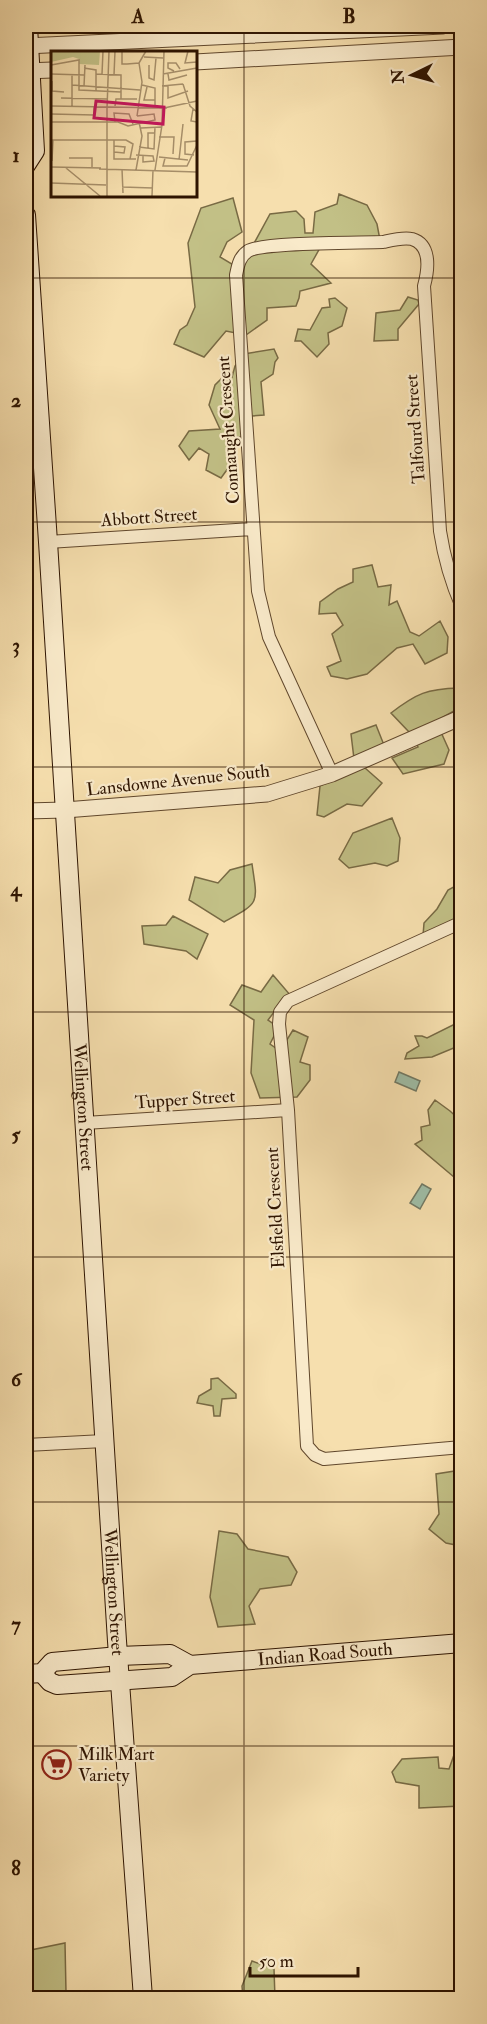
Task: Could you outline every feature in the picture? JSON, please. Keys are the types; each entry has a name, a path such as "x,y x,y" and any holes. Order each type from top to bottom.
{"main road":[{"path":"26,165 35,151 28,71 28,26"},
{"name":"Wellington Street","path":"26,215 118,1656 143,1998"},
{"name":"Indian Road South","path":"190,1665 170,1654 118,1656 52,1662 34,1674 57,1685 121,1681 172,1677 190,1665 462,1643"}],"street":[{"path":"27,46 443,26"},
{"path":"196,62 462,47"},
{"path":"28,71 51,70"},
{"name":"Connaught Crescent","path":"332,774 269,637 258,591 236,275 239,260 249,251 268,247 383,242 401,239 413,240 423,246"},
{"name":"Talfourd Street","path":"423,246 428,261 424,286 440,531 453,587 462,607"},
{"name":"Abbott Street","path":"48,542 252,529"},
{"name":"Lansdowne Avenue South","path":"26,811 267,794 332,774 462,717"},
{"name":"Elsfield Crescent","path":"462,922 288,1001 280,1011 279,1024 288,1110 307,1446 315,1455 324,1459 462,1447"},
{"name":"Tupper Street","path":"85,1123 288,1110"},
{"path":"26,1446 104,1442"}],"shaded area":[{"path":"339,194 367,205 377,224 380,240 325,239 311,264 331,283 300,291 296,306 267,308 267,320 246,335 226,331 204,357 174,344 180,330 187,325 195,307 188,243 201,208 233,198 242,232 227,242 220,257 240,269 270,214 296,211 304,219 305,233 313,233 315,212 337,204"},
{"path":"408,297 418,300 419,304 398,329 398,340 374,341 376,313 400,310"},
{"path":"335,298 347,308 342,326 328,333 329,344 317,357 301,341 295,341 298,329 310,330 322,308 330,307 329,299"},
{"path":"274,349 278,358 273,374 261,382 264,415 252,416 250,437 229,437 234,460 221,478 206,470 209,454 199,448 189,460 179,446 189,431 220,429 209,405 215,385 225,375 232,377 235,366 244,354"},
{"path":"372,565 378,587 391,585 389,605 397,601 410,632 419,636 440,621 448,637 447,653 425,664 413,644 397,648 367,674 347,679 331,676 327,667 341,661 332,634 343,625 336,613 319,614 320,602 353,582 353,569"},
{"path":"459,688 461,707 436,721 449,750 444,764 403,774 392,758 418,747 409,732 391,713 423,693"},
{"path":"376,725 384,745 365,768 382,783 362,806 347,804 324,817 317,815 320,786 355,767 351,734"},
{"path":"392,818 400,838 398,861 387,866 375,863 349,868 339,859 353,833"},
{"path":"252,864 254,901 250,906 224,922 189,900 195,877 218,883 230,870"},
{"path":"461,883 461,919 423,936 424,923 437,909 448,890"},
{"path":"173,916 208,934 197,959 186,951 144,944 142,926 166,925"},
{"path":"273,975 291,996 281,1003 268,1020 275,1025 275,1034 270,1044 280,1051 293,1030 308,1037 300,1062 310,1065 310,1080 297,1097 260,1098 251,1073 254,1020 230,1005 242,985 261,992"},
{"path":"461,1021 461,1045 432,1057 405,1059 407,1053 419,1046 415,1036 427,1038"},
{"path":"399,1072 420,1081 416,1091 395,1082"},
{"path":"435,1100 461,1121 461,1183 415,1144 422,1140 421,1127 430,1125 428,1110"},
{"path":"422,1184 431,1189 420,1209 410,1203"},
{"path":"218,1378 236,1394 236,1398 222,1399 220,1416 214,1416 213,1406 197,1403 199,1396 211,1389 211,1379"},
{"path":"462,1470 461,1546 446,1543 429,1529 439,1514 436,1474"},
{"path":"219,1531 237,1534 248,1549 288,1557 297,1572 291,1585 260,1589 249,1606 255,1624 218,1627 210,1597"},
{"path":"461,1735 461,1806 419,1808 419,1786 396,1782 392,1772 402,1759 438,1757 439,1768 449,1769"},
{"path":"65,1943 66,1992 63,1998 26,1998 26,1971 31,1950"},
{"path":"252,1961 274,1969 275,1998 243,1998 242,1986"}],"place":[{"name":"Milk Mart Variety","path":"57,1764"}]}
